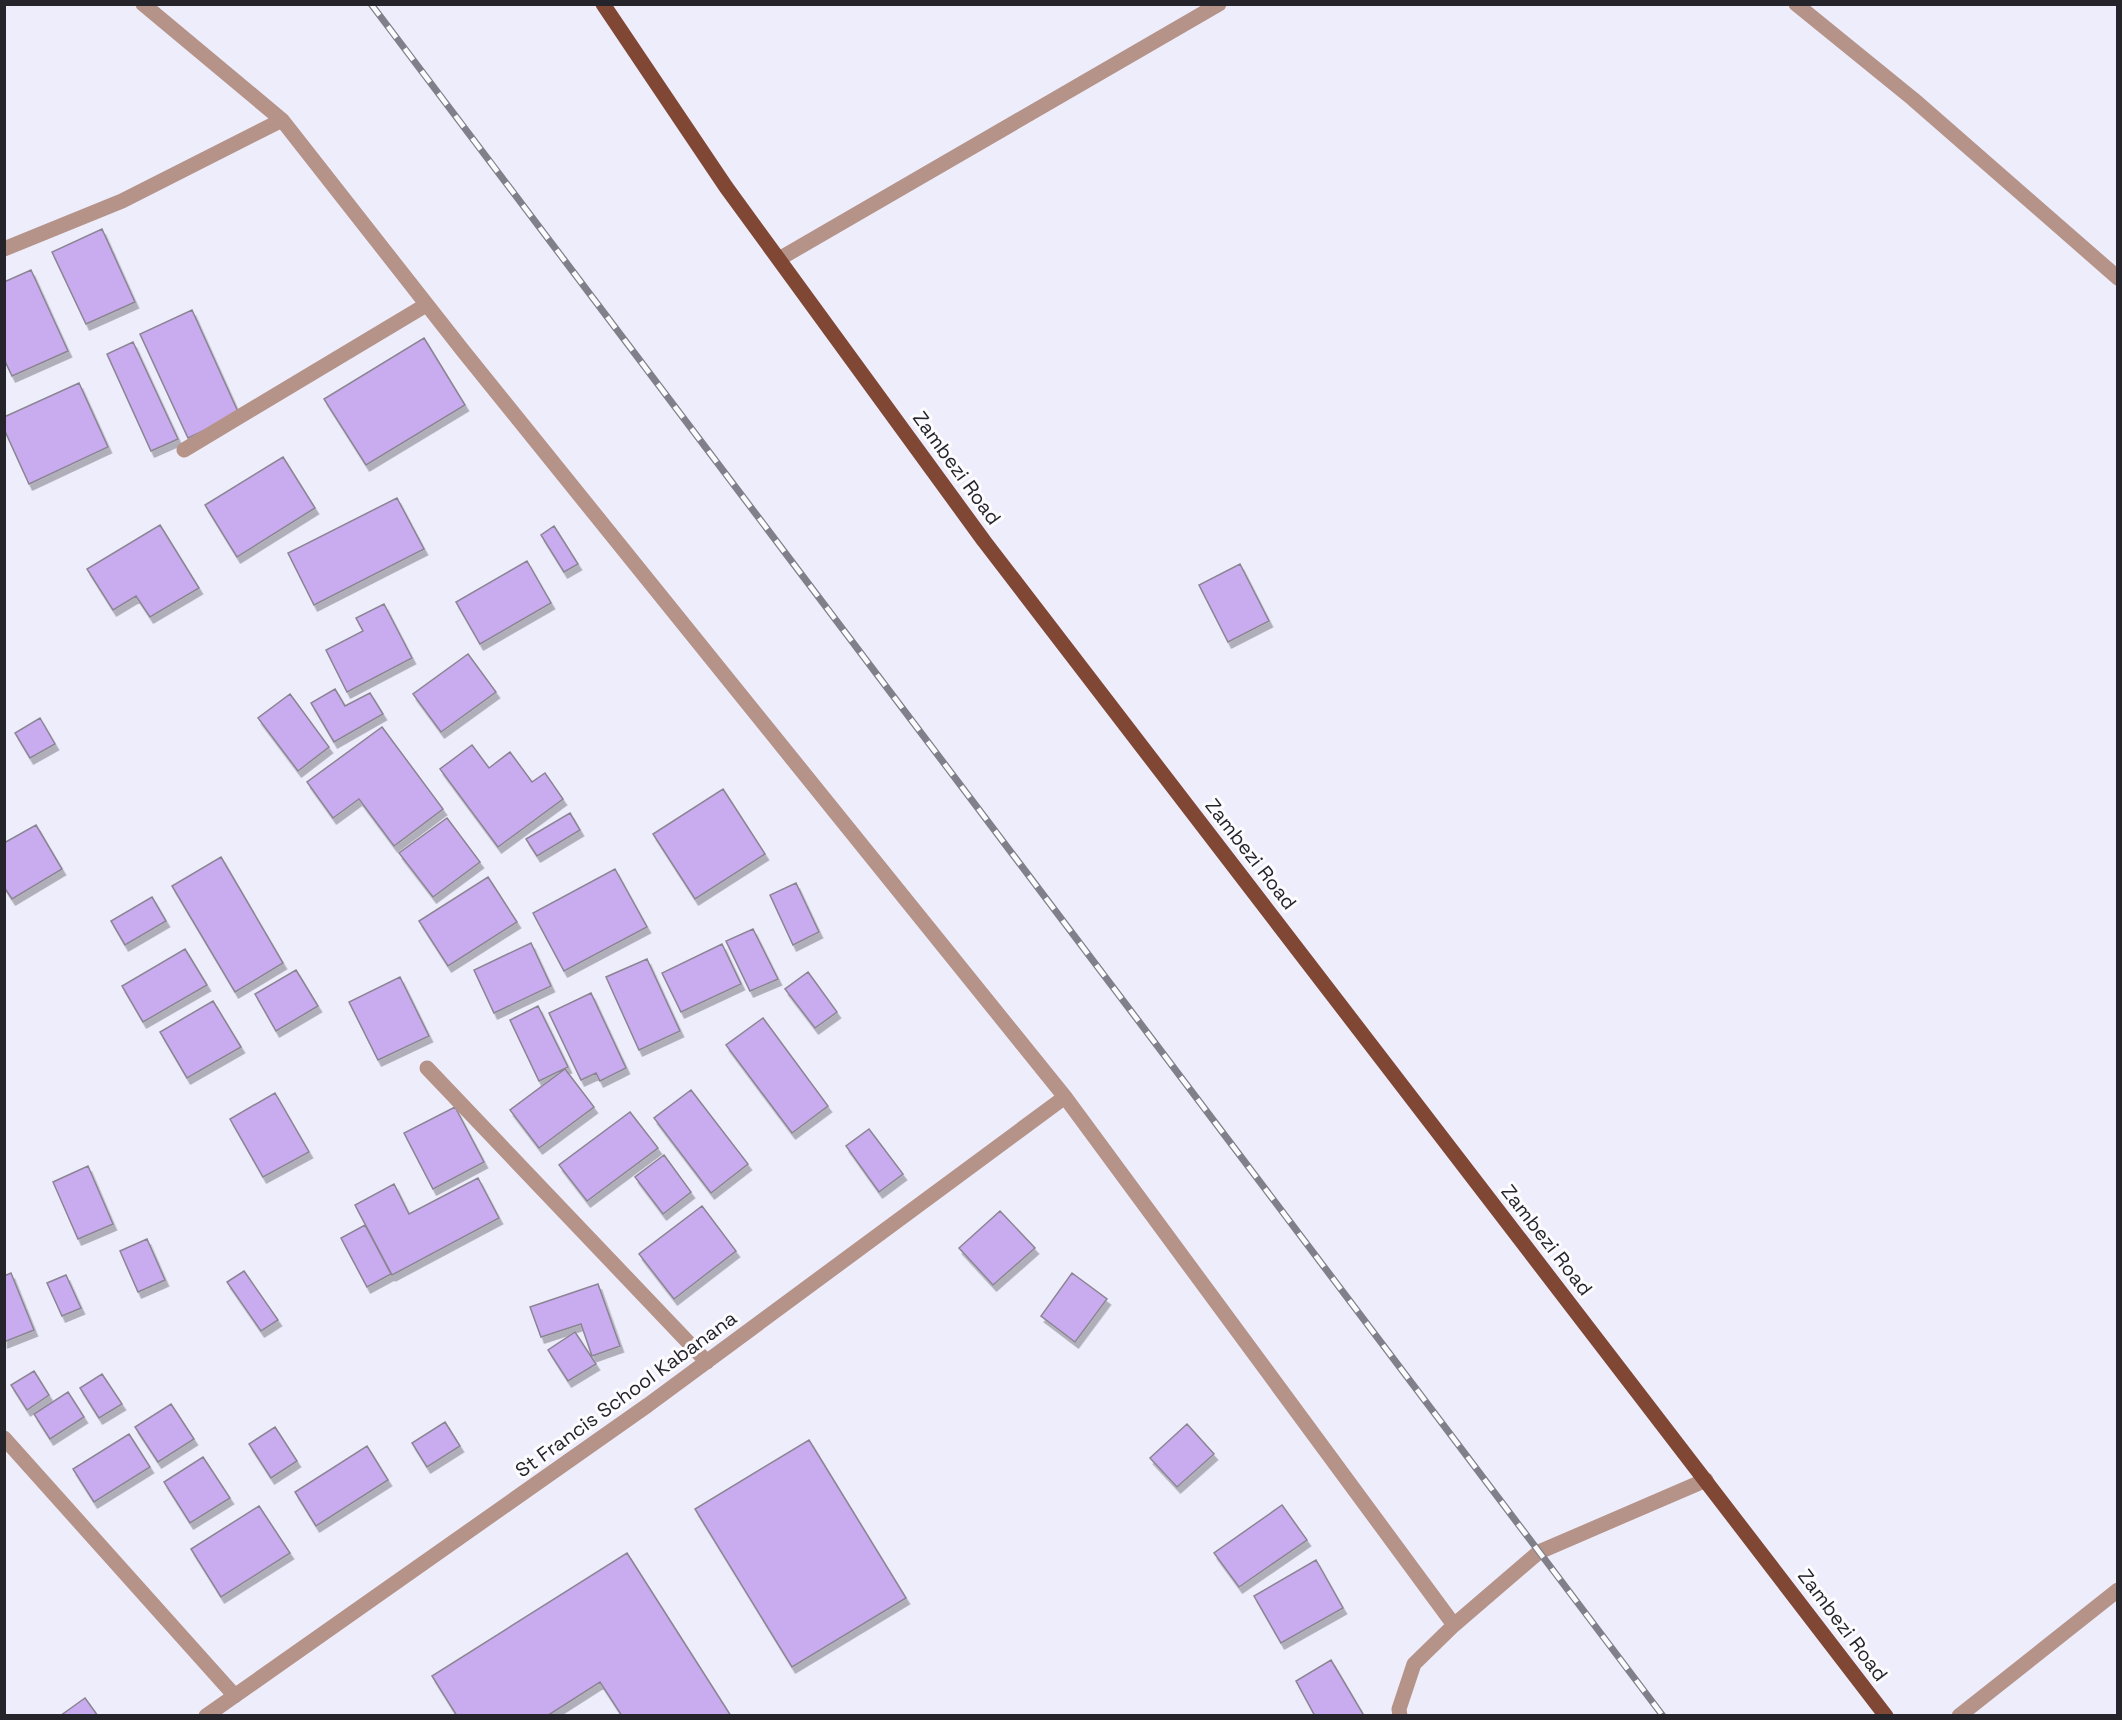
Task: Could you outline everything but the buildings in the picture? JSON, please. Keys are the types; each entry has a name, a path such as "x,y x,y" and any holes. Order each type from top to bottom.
{"main road":[{"name":"Zambezi Road","path":"603,4 726,188 984,541 1886,1716"}],"street":[{"path":"143,4 282,120 426,305 1065,1097 1454,1624"},
{"path":"778,259 1219,4"},
{"path":"1796,4 1913,99 2118,278"},
{"path":"4,249 122,201 282,120"},
{"path":"184,450 426,305"},
{"path":"427,1068 707,1362"},
{"name":"St Francis School Kabanana","path":"206,1716 707,1362 1065,1097"},
{"path":"4,1438 235,1696"},
{"path":"1400,1716 1399,1709 1414,1664 1454,1624 1539,1552 1706,1480"},
{"path":"1959,1716 2118,1590"}],"railway":[{"path":"371,4 1663,1716"}]}
